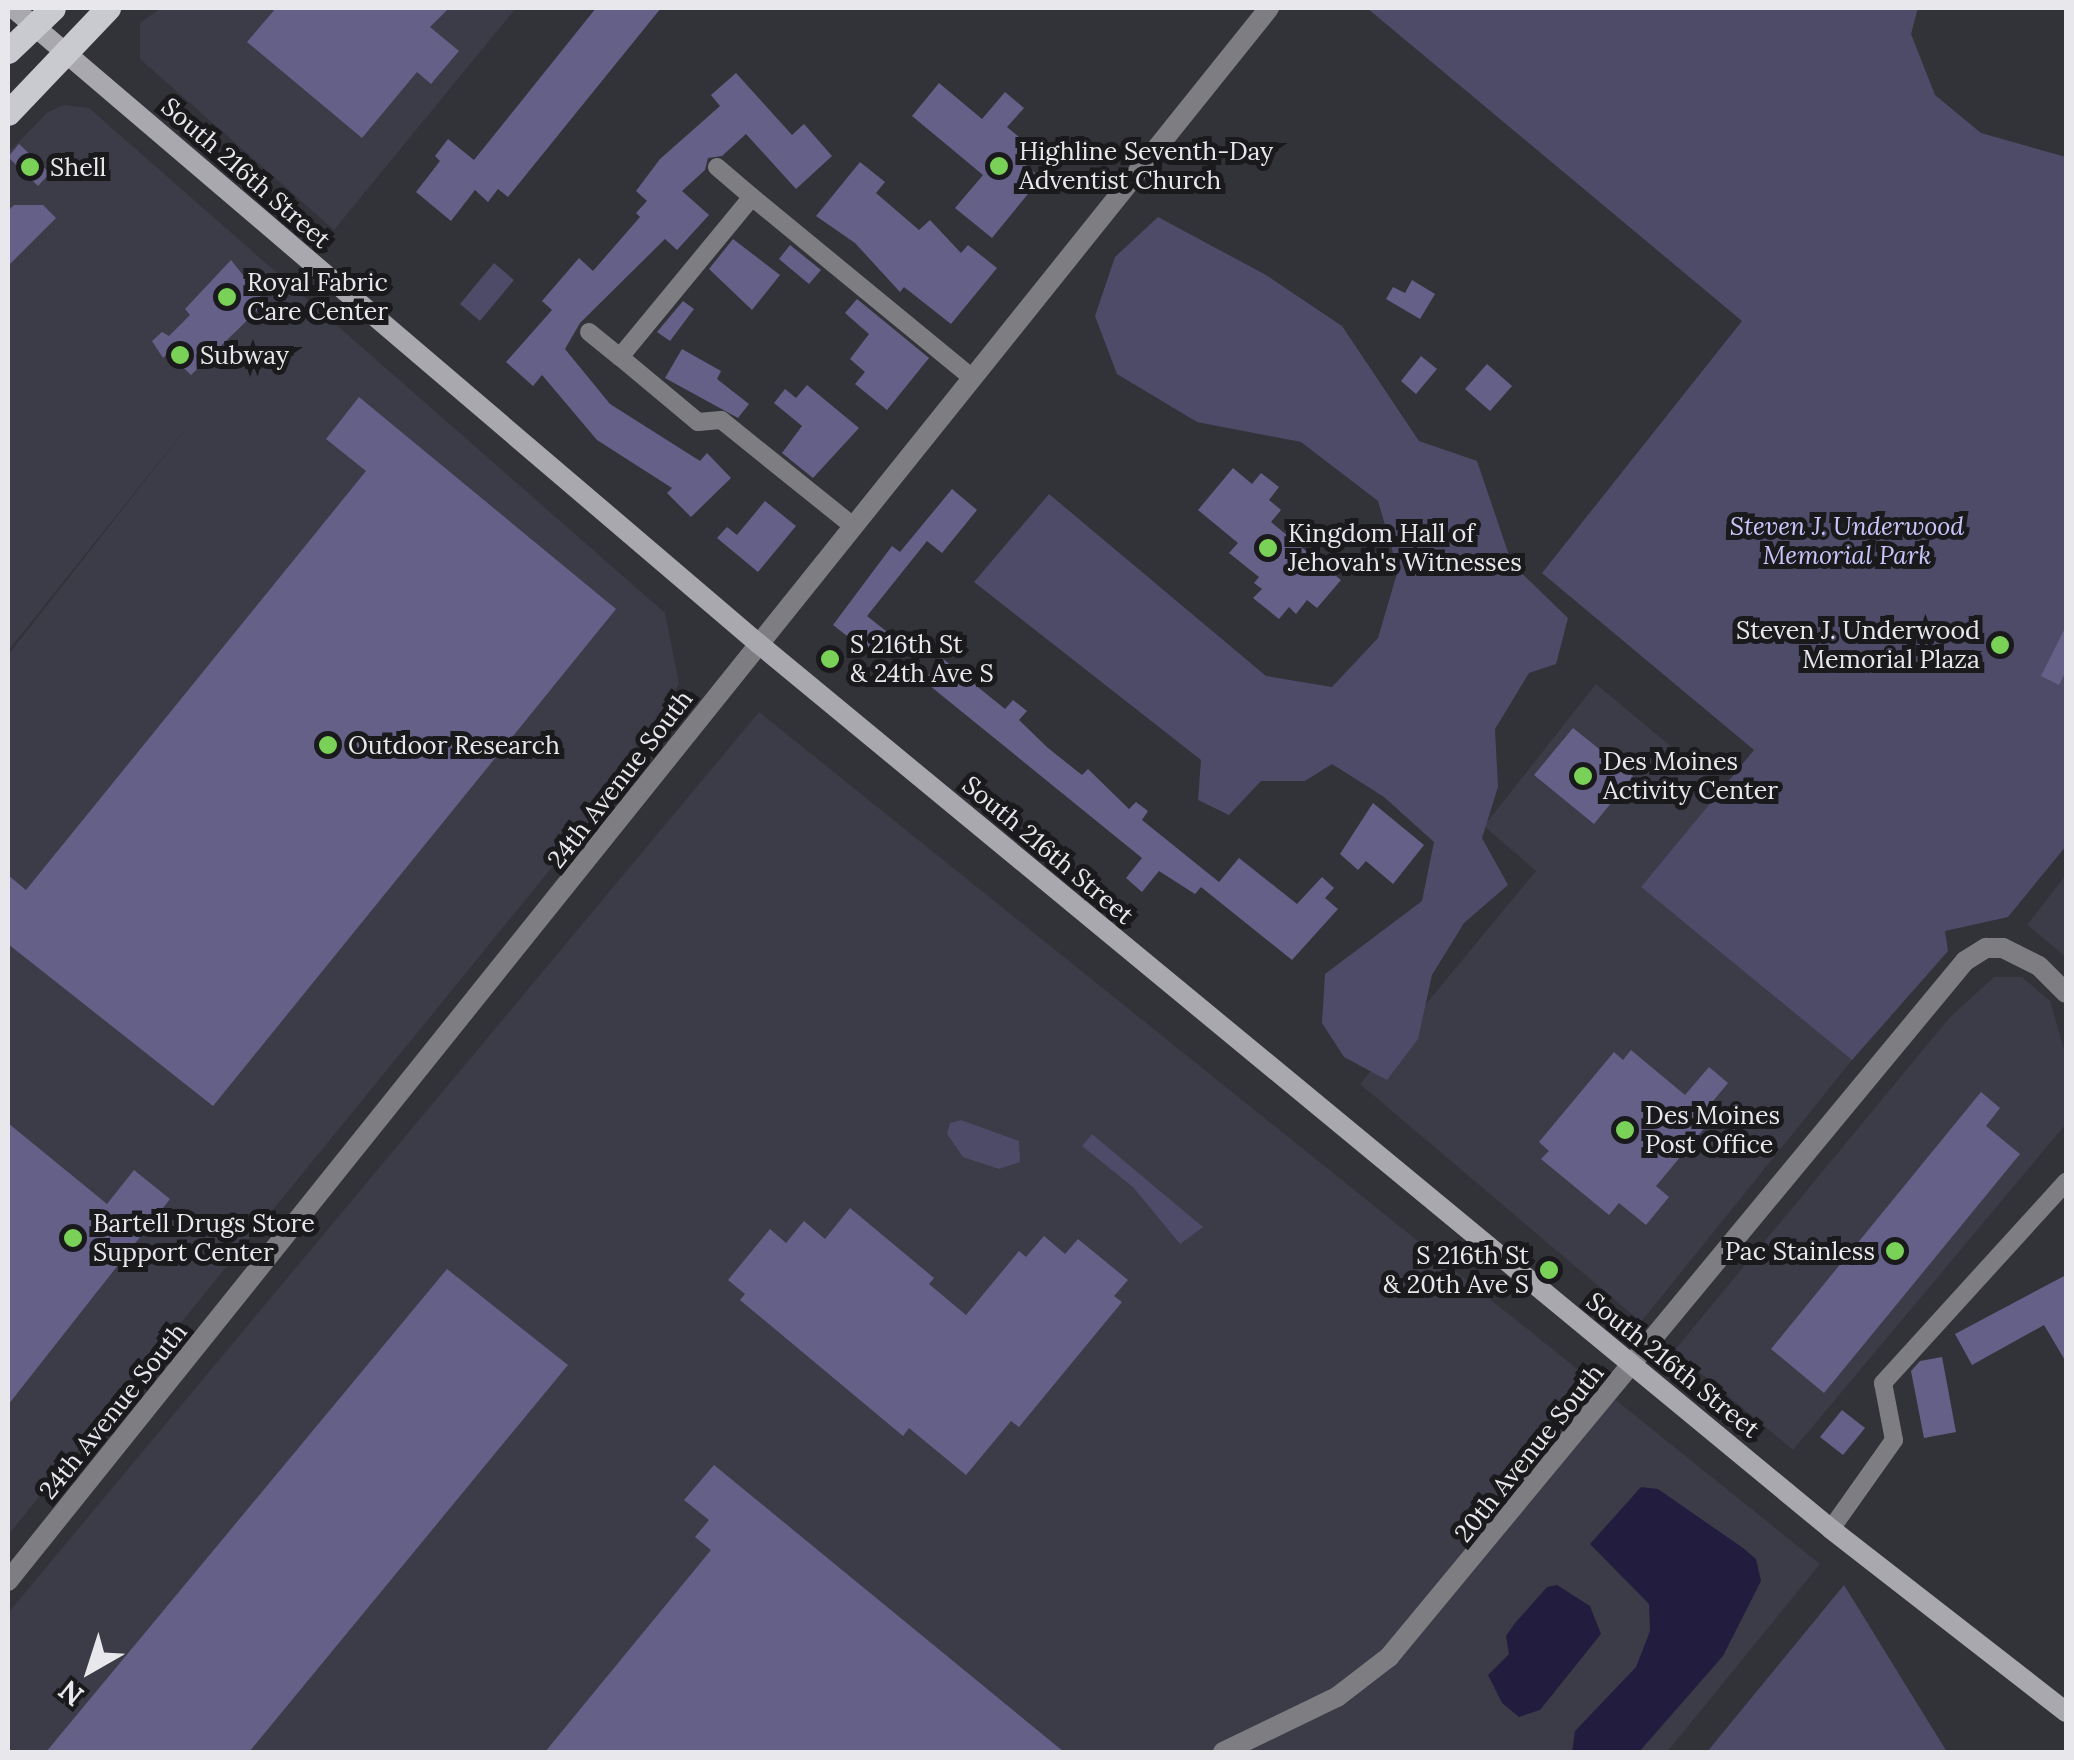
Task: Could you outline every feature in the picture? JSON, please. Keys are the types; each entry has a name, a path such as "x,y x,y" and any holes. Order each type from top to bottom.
{"main road":[{"name":"South 216th Street","path":"13,8 44,16 65,51 759,644 1832,1528 2066,1712"},
{"path":"8,113 108,8"},
{"path":"8,50 44,16"}],"street":[{"name":"24th Avenue South","path":"8,1581 1269,8"},
{"path":"717,168 972,378"},
{"path":"620,358 752,197"},
{"path":"589,332 698,422 721,420 853,526"},
{"name":"20th Avenue South","path":"1223,1752 1337,1697 1389,1656 1965,962 1986,948 2019,953 2066,993"},
{"path":"1832,1528 1894,1440 1883,1383 2066,1182"}],"shaded area":[{"path":"161,8 516,8 334,230 140,59 140,23"},
{"path":"64,105 89,108 665,613 679,683 650,747 8,1535 8,655 199,412 8,651 8,153 48,112"},
{"path":"1596,684 1722,789 1641,887 1852,1060 1641,1322 1360,1084 1536,871 1484,826"},
{"path":"759,712 1820,1564 1667,1752 8,1752 8,1613"},
{"path":"2066,875 2066,957 2027,925"},
{"path":"1994,977 2022,977 2050,1001 2066,1056 2066,1124 1793,1450 1674,1351 1950,1017"},
{"path":"1641,1487 1658,1489 1743,1548 1756,1559 1761,1581 1723,1656 1639,1752 1572,1752 1575,1731 1636,1667 1650,1631 1649,1604 1590,1544"},
{"path":"1557,1585 1590,1606 1601,1634 1540,1710 1519,1717 1502,1703 1488,1675 1509,1654 1506,1636 1515,1623 1547,1587"}],"green space":[{"name":"Steven J. Underwood Memorial Park","path":"1367,8 1918,8 1911,34 1935,95 1981,133 2066,157 2066,846 2008,917 1945,931 1948,951 1852,1060 1641,887 1754,750 1542,573 1742,321"},
{"path":"1158,217 1266,275 1342,326 1419,441 1477,461 1512,564 1568,618 1556,664 1529,673 1495,729 1498,787 1482,838 1508,885 1464,923 1432,975 1418,1039 1387,1080 1344,1057 1322,1023 1325,974 1422,901 1434,842 1384,797 1332,764 1305,781 1261,781 1229,815 1198,800 1201,760 974,582 1049,494 1266,676 1332,687 1378,638 1398,570 1378,501 1301,442 1197,422 1117,374 1095,316 1115,257"},
{"path":"494,263 514,280 480,321 460,304"},
{"path":"961,1120 1019,1141 1020,1162 999,1169 963,1157 947,1134 950,1123"},
{"path":"1092,1134 1203,1227 1180,1244 1133,1187 1082,1146"},
{"path":"1844,1585 1947,1752 1707,1752"}],"building":[{"path":"276,8 449,8 430,27 459,51 431,84 417,72 362,138 247,42"},
{"path":"596,8 661,8 508,197 498,189 488,202 475,190 451,221 416,192 440,161 435,156 448,139 474,160"},
{"path":"736,73 792,135 804,124 832,156 796,189 746,134 722,156 708,158 705,170 682,191 709,215 677,250 665,239 580,323 565,349 610,404 700,461 707,453 731,478 691,517 667,493 672,488 597,440 542,375 533,386 506,362 552,310 542,301 579,258 593,271 640,217 636,213 647,201 636,191 660,159 720,106 711,95"},
{"name":"Highline Seventh-Day Adventist Church","path":"939,83 982,119 1005,92 1024,108 1007,127 1020,138 1016,157 1041,178 992,238 955,208 983,175 912,116"},
{"name":"Shell","path":"19,144 50,173 38,186 8,157"},
{"path":"860,162 885,182 876,193 919,230 930,220 961,253 968,245 997,268 951,324 904,287 900,292 855,243 816,216"},
{"path":"14,205 43,205 56,218 8,266 8,211"},
{"path":"733,239 780,275 752,310 709,269"},
{"path":"790,245 821,270 809,284 779,259"},
{"name":"Royal Fabric Care Center","path":"231,260 265,303 191,375 168,353 163,358 152,341 162,332 169,336 190,315 185,309"},
{"path":"1412,280 1435,294 1420,319 1386,299 1393,287 1405,293"},
{"path":"857,299 929,358 887,410 855,384 865,372 850,359 869,334 845,313"},
{"path":"683,301 694,309 670,341 657,332"},
{"path":"682,349 721,371 717,379 749,404 738,418 665,378"},
{"path":"1421,356 1437,369 1416,394 1401,381"},
{"path":"1487,364 1512,386 1490,411 1465,389"},
{"path":"807,385 859,428 813,478 782,453 802,426 774,403 785,389 796,398"},
{"name":"Outdoor Research","path":"359,397 616,609 213,1106 8,944 8,875 26,890 366,471 326,439"},
{"name":"Kingdom Hall of Jehovah's Witnesses","path":"1233,468 1252,484 1261,473 1279,487 1269,500 1281,510 1271,522 1341,580 1317,608 1307,600 1296,614 1289,607 1279,619 1253,598 1262,589 1254,583 1259,577 1229,553 1238,543 1198,510"},
{"path":"952,489 977,510 942,553 927,541 867,616 891,635 874,657 833,625 892,546 900,552"},
{"path":"765,501 796,526 758,572 717,538 727,527 737,535"},
{"path":"2066,626 2066,671 2059,685 2041,676"},
{"path":"942,658 1005,709 1013,700 1027,711 1019,720 1048,748 1082,775 1088,769 1129,809 1136,802 1148,811 1142,820 1219,882 1239,858 1297,904 1322,877 1334,888 1325,898 1338,909 1292,960 1201,887 1195,894 1159,871 1142,892 1126,878 1142,858 924,681"},
{"name":"Des Moines Activity Center","path":"1573,728 1633,776 1594,824 1534,775"},
{"path":"1373,803 1424,845 1393,884 1366,861 1358,870 1340,854"},
{"name":"Des Moines Post Office","path":"1631,1050 1685,1095 1709,1067 1728,1083 1704,1112 1712,1119 1656,1186 1669,1197 1646,1225 1619,1203 1609,1215 1541,1159 1549,1151 1539,1142 1614,1052 1623,1060"},
{"name":"Pac Stainless","path":"1981,1092 2000,1108 1986,1126 2020,1154 1824,1393 1771,1349"},
{"name":"Bartell Drugs Store Support Center","path":"8,1123 107,1204 134,1170 170,1199 8,1405"},
{"path":"850,1208 934,1278 929,1284 966,1315 1019,1251 1026,1257 1044,1236 1065,1254 1078,1239 1128,1280 1114,1296 1122,1302 1019,1427 1011,1421 966,1475 909,1428 903,1436 740,1300 745,1294 728,1280 770,1229 786,1243 804,1221 825,1239"},
{"path":"447,1269 568,1365 249,1752 46,1752"},
{"path":"2066,1275 2066,1362 2044,1325 1972,1365 1955,1334"},
{"path":"1942,1357 1956,1432 1924,1438 1911,1371 1920,1361"},
{"path":"1842,1410 1865,1428 1843,1455 1820,1437"},
{"path":"714,1465 1064,1752 545,1752 711,1550 695,1537 709,1520 684,1500"}],"place":[{"name":"Highline Seventh-Day Adventist Church","path":"999,166"},
{"name":"Shell","path":"30,167"},
{"name":"Royal Fabric Care Center","path":"227,297"},
{"name":"Subway","path":"180,355"},
{"name":"Kingdom Hall of Jehovah's Witnesses","path":"1268,548"},
{"name":"Steven J. Underwood Memorial Plaza","path":"2000,645"},
{"name":"S 216th St & 24th Ave S","path":"830,659"},
{"name":"Outdoor Research","path":"328,745"},
{"name":"Des Moines Activity Center","path":"1583,776"},
{"name":"Des Moines Post Office","path":"1625,1130"},
{"name":"Bartell Drugs Store Support Center","path":"73,1238"},
{"name":"Pac Stainless","path":"1895,1251"},
{"name":"S 216th St & 20th Ave S","path":"1549,1270"}]}
